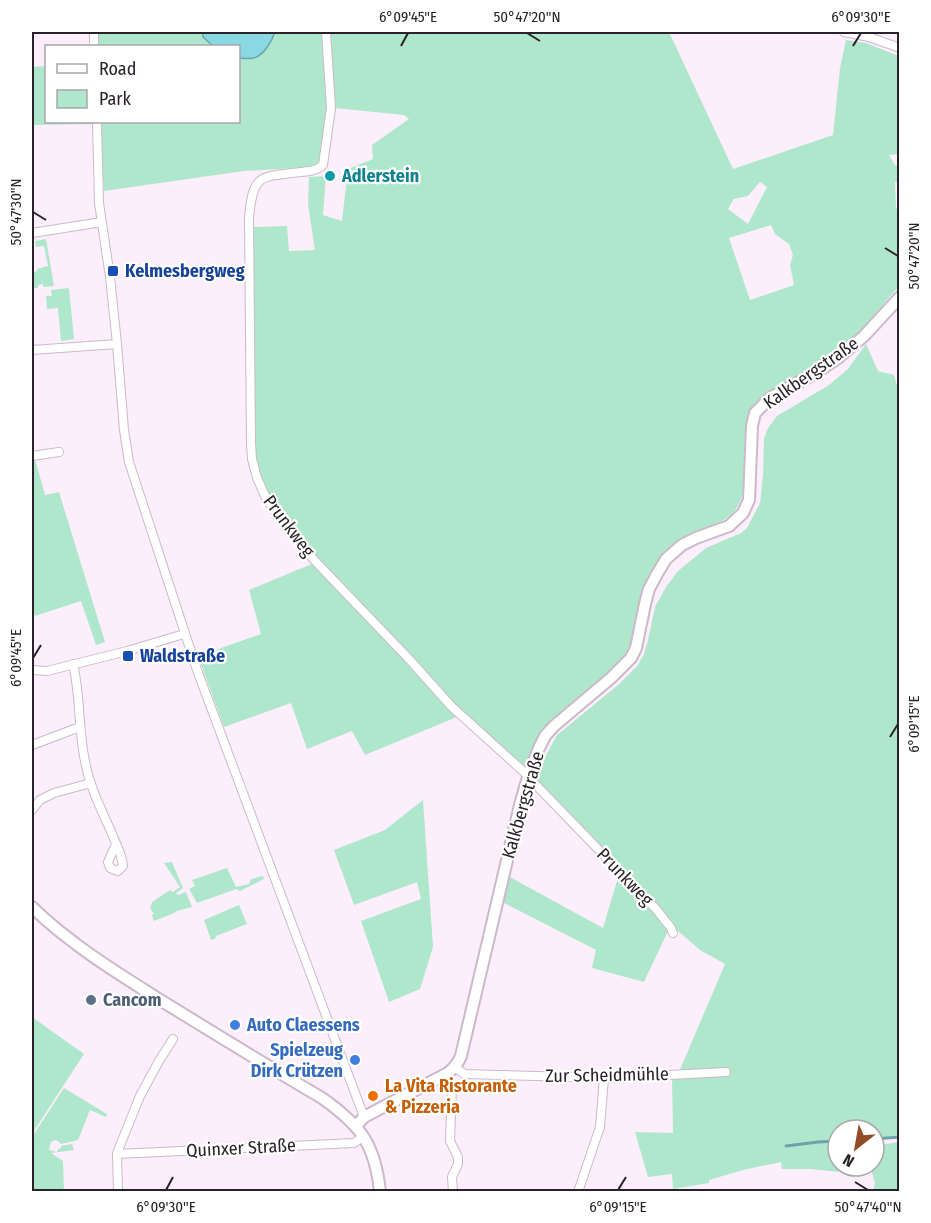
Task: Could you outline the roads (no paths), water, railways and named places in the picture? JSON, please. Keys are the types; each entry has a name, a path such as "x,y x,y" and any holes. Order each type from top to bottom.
{"street":[{"name":"Prunkweg","path":"326,32 331,108 323,165 316,170 265,176 251,195 249,218 252,459 257,478 266,498 285,526 316,562 451,706 528,777 656,909 672,928 673,933"},
{"path":"844,32 869,37 900,48"},
{"path":"97,123 99,203 110,277 129,462 184,634 364,1117"},
{"path":"32,232 102,222"},
{"name":"Kalkbergstraße","path":"455,1067 461,1056 520,805 528,777 545,736 631,658 636,648 649,589 666,559 682,544 729,526 743,513 749,500 752,426 755,413 770,398 838,358 864,336 900,297"},
{"path":"32,350 117,344"},
{"path":"32,456 59,452"},
{"path":"32,670 47,671 184,634"},
{"path":"73,664 77,680 80,727 86,766 116,844"},
{"path":"32,745 80,727"},
{"path":"32,810 40,800 54,793 91,783"},
{"path":"32,907 47,922 82,949 322,1098 349,1119 364,1136 374,1162 380,1191"},
{"path":"118,1191 117,1154 140,1096 173,1039"},
{"path":"356,1126 364,1117 448,1073 455,1067"},
{"name":"Zur Scheidmühle","path":"455,1067 464,1074 604,1078 726,1072"},
{"path":"578,1191 600,1127 604,1078"},
{"path":"452,1087 450,1141 458,1157 458,1164 452,1177 453,1191"},
{"name":"Quinxer Straße","path":"117,1154 354,1143 364,1136"}],"water":[{"path":"203,32 275,32 264,51 254,58 240,58 240,45 212,45 203,37"}],"waterway":[{"path":"886,1138 900,1137"},
{"path":"786,1146 826,1142"}],"place":[{"name":"Adlerstein","path":"330,176"},
{"name":"Kelmesbergweg","path":"113,271"},
{"name":"Waldstraße","path":"128,656"},
{"name":"Cancom","path":"91,1000"},
{"name":"Auto Claessens","path":"235,1025"},
{"name":"Spielzeug Dirk Crützen","path":"355,1060"},
{"name":"La Vita Ristorante & Pizzeria","path":"373,1096"}]}
